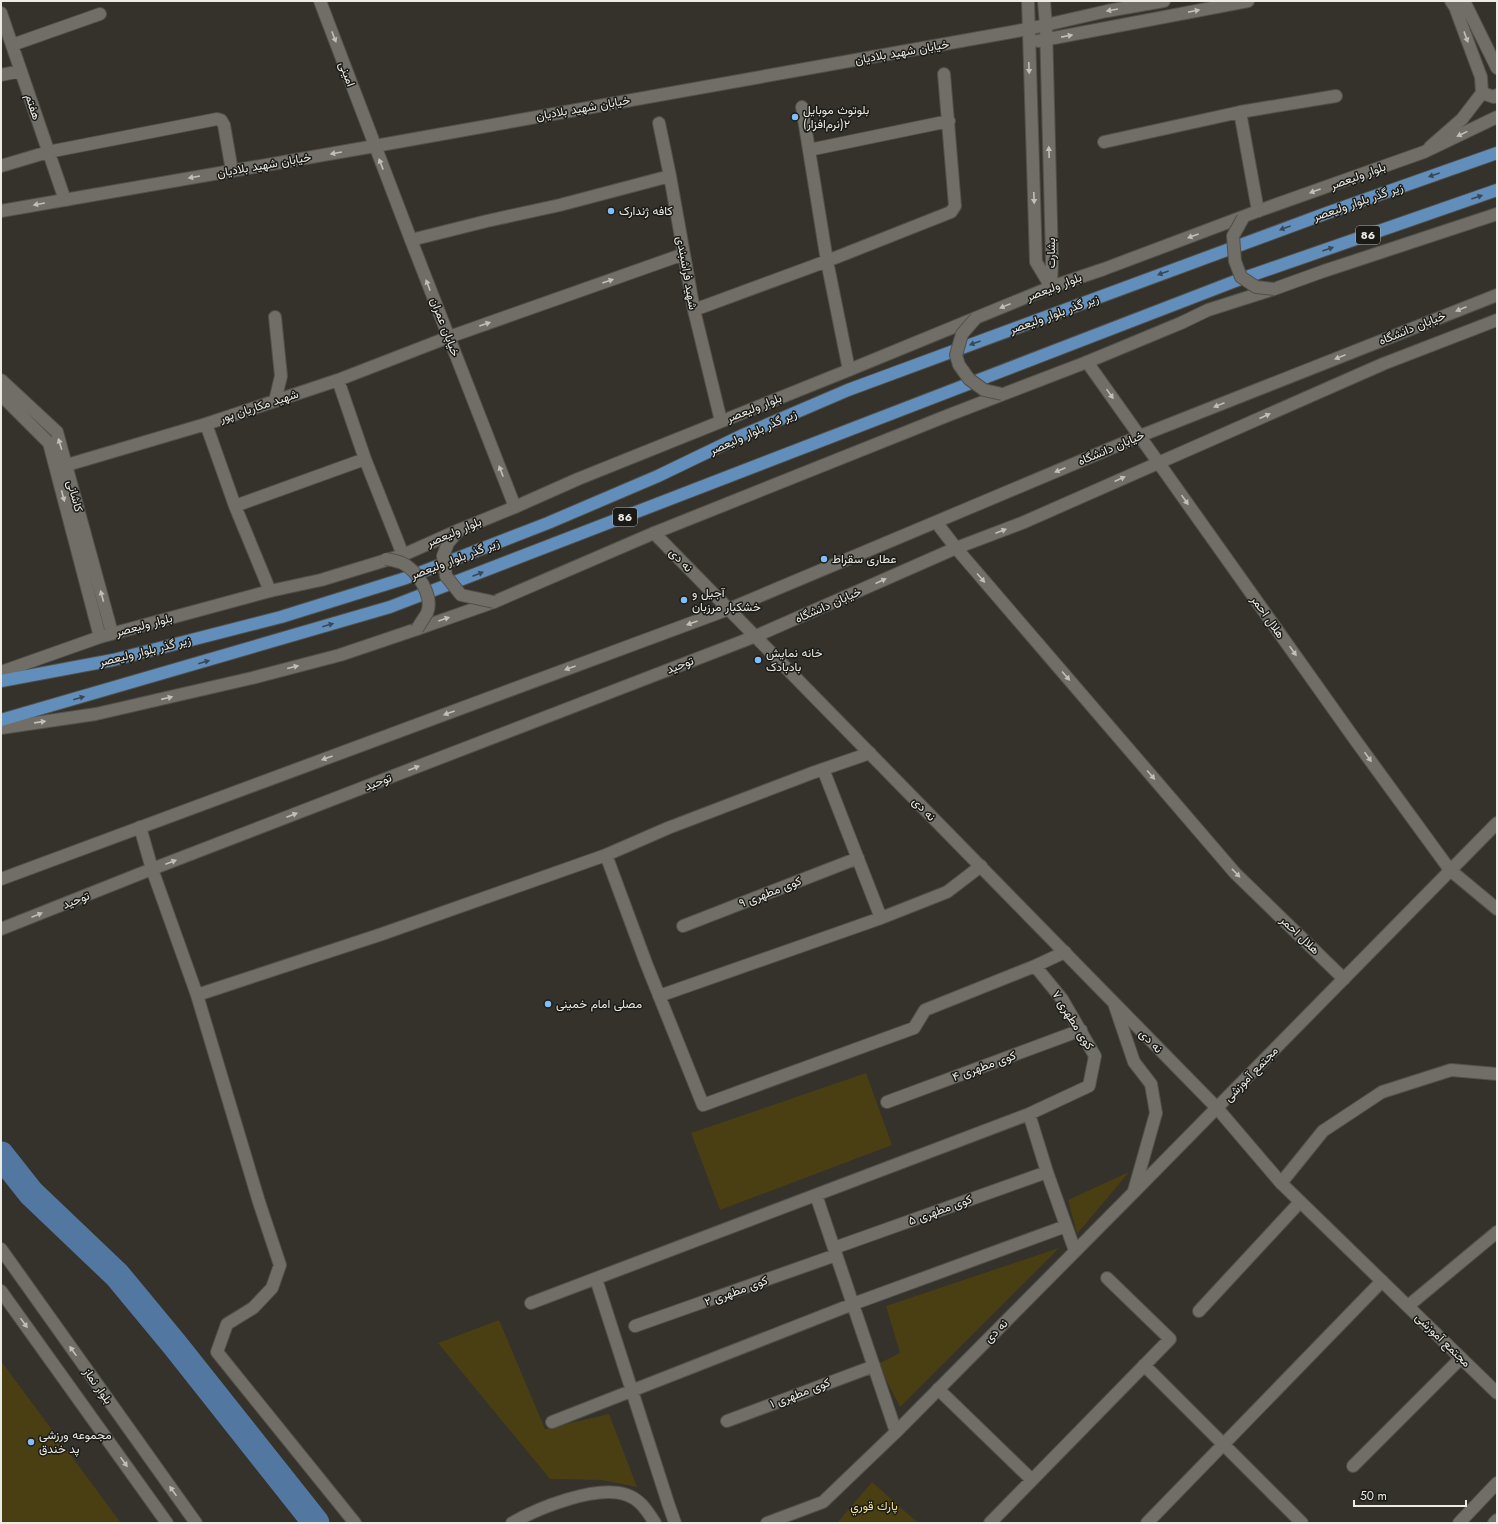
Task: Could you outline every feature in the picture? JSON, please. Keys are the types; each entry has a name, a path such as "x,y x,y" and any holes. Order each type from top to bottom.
{"main road":[{"name":"زیر گذر بلوار ولیعصر","path":"1,681 113,660 281,617 406,578 563,517 658,476 743,435 848,390 1327,212 1497,153"},
{"name":"86","path":"1,720 390,607 1238,280 1497,190"}],"street":[{"name":"امینی","path":"320,1 375,146"},
{"name":"بشارت","path":"1028,1 1028,42 1036,262 1051,287"},
{"name":"بشارت","path":"1044,1 1046,26 1052,260 1051,287"},
{"name":"خیابان شهید بلادیان","path":"1,211 1046,26 1107,11 1164,1"},
{"path":"1028,42 1046,40 1248,1"},
{"path":"1424,152 1462,119 1482,93 1481,77 1455,7 1451,1"},
{"path":"1464,1 1497,68"},
{"name":"هفتم","path":"1,13 65,200"},
{"path":"12,45 100,14"},
{"path":"1,75 21,71"},
{"path":"694,310 827,261 951,212 956,206 944,74"},
{"path":"1482,93 1494,97 1497,95"},
{"path":"1104,142 1240,112 1336,96"},
{"path":"802,107 827,261 849,370"},
{"path":"1240,112 1258,211"},
{"name":"بلوار ولیعصر","path":"1,672 112,633 270,591 321,580 403,555 459,530 515,508 578,479 1051,287 1424,152 1497,117"},
{"path":"1,166 48,152 217,119 221,120 224,125 232,171"},
{"path":"809,150 949,121"},
{"name":"شهید فراشبندی","path":"660,123 694,310 721,421"},
{"name":"خیابان عمران","path":"375,146 515,508"},
{"path":"411,240 560,205 670,176"},
{"path":"1,728 96,714 252,678 340,655 417,629 494,602 654,532 1002,394 1087,362 1181,323 1208,310 1497,214"},
{"path":"1243,218 1233,236 1235,261 1241,277 1256,287 1274,289"},
{"name":"شهید مکاریان پور","path":"67,465 206,424 338,380 449,337 684,254"},
{"name":"خیابان دانشگاه","path":"729,609 1140,436 1497,295"},
{"path":"274,401 281,376 275,317"},
{"path":"976,318 962,334 956,355 959,365 969,379 984,390 1002,394"},
{"name":"خیابان دانشگاه","path":"756,636 956,548 1022,523 1383,364 1497,320"},
{"name":"هلال احمر","path":"1087,362 1356,741 1450,870 1497,909"},
{"name":"کاشانی","path":"1,380 57,432 112,633"},
{"path":"338,380 365,458 403,555"},
{"name":"کاشانی","path":"1,395 49,443 100,637"},
{"path":"206,424 235,506 270,591"},
{"path":"235,506 365,458"},
{"name":"هلال احمر","path":"936,522 956,548 1235,873 1344,978"},
{"path":"459,530 448,544 443,556 446,576 461,595 494,602"},
{"name":"نه دی","path":"654,532 1217,1108 896,1432 823,1502 767,1523"},
{"path":"386,559 402,563 411,569 419,577 424,586 428,597 428,611 417,629"},
{"path":"1,879 729,609"},
{"name":"توحید","path":"1,929 152,869 756,636"},
{"path":"197,995 382,934 606,855 668,828 823,769 870,753"},
{"path":"823,769 881,918"},
{"name":"مجتمع آموزشی","path":"1497,823 1217,1108 1281,1183 1497,1393"},
{"path":"140,827 152,869 197,995 259,1202 280,1265 272,1288 253,1308 227,1324 217,1352 355,1523"},
{"path":"606,855 659,996 703,1105 914,1028 925,1010 1035,966 1065,952"},
{"name":"کوی مطهری ۹","path":"683,926 858,858"},
{"path":"659,996 881,918 947,892 981,866"},
{"name":"کوی مطهری ۷","path":"1029,1114 1089,1086 1095,1056 1062,999 1035,966"},
{"path":"1114,1003 1134,1062 1151,1084 1156,1113 1134,1192"},
{"name":"کوی مطهری ۴","path":"887,1102 1081,1030"},
{"path":"1281,1183 1323,1131 1382,1092 1451,1070 1497,1074"},
{"path":"531,1303 1029,1114 1046,1172 1075,1251"},
{"name":"کوی مطهری ۵","path":"835,1252 1046,1172"},
{"path":"816,1195 896,1432"},
{"path":"1199,1311 1300,1202"},
{"path":"552,1422 853,1304 1066,1226"},
{"path":"1408,1306 1497,1232"},
{"name":"بلوار نماز","path":"1,1249 196,1523"},
{"name":"کوی مطهری ۲","path":"635,1326 835,1252"},
{"path":"990,1523 1170,1339 1107,1278"},
{"path":"596,1279 675,1523"},
{"path":"1147,1523 1382,1281"},
{"name":"بلوار نماز","path":"1,1291 167,1523"},
{"path":"1353,1466 1461,1358"},
{"path":"1144,1365 1302,1523"},
{"name":"کوی مطهری ۱","path":"727,1421 874,1366"},
{"path":"938,1389 1032,1480"},
{"path":"1459,1523 1497,1484"},
{"path":"512,1523 561,1501 604,1492 627,1495 644,1506 655,1523"},
{"path":"1494,1523 1497,1520"}],"green space":[{"path":"866,1073 892,1145 720,1210 691,1133"},
{"path":"1129,1172 1077,1234 1068,1200"},
{"path":"1059,1248 900,1407 878,1364 900,1353 886,1306"},
{"path":"499,1320 545,1429 609,1414 637,1487 602,1480 550,1479 438,1343"},
{"name":"مجموعه ورزشی پد خندق","path":"1,1361 121,1523 1,1523"},
{"name":"پارك قوري","path":"872,1482 918,1523 837,1523"}],"waterway":[{"path":"1,1155 31,1193 117,1275 175,1345 316,1523"}],"place":[{"name":"بلوتوث موبایل (نرم‌افزار)۲","path":"795,117"},
{"name":"کافه ژندارک","path":"611,211"},
{"name":"عطاری سقراط","path":"824,559"},
{"name":"آجیل و خشکبار مرزبان","path":"684,600"},
{"name":"خانه نمایش بادبادک","path":"758,660"},
{"name":"مصلی امام خمینی","path":"548,1004"},
{"name":"مجموعه ورزشی پد خندق","path":"31,1442"}]}
